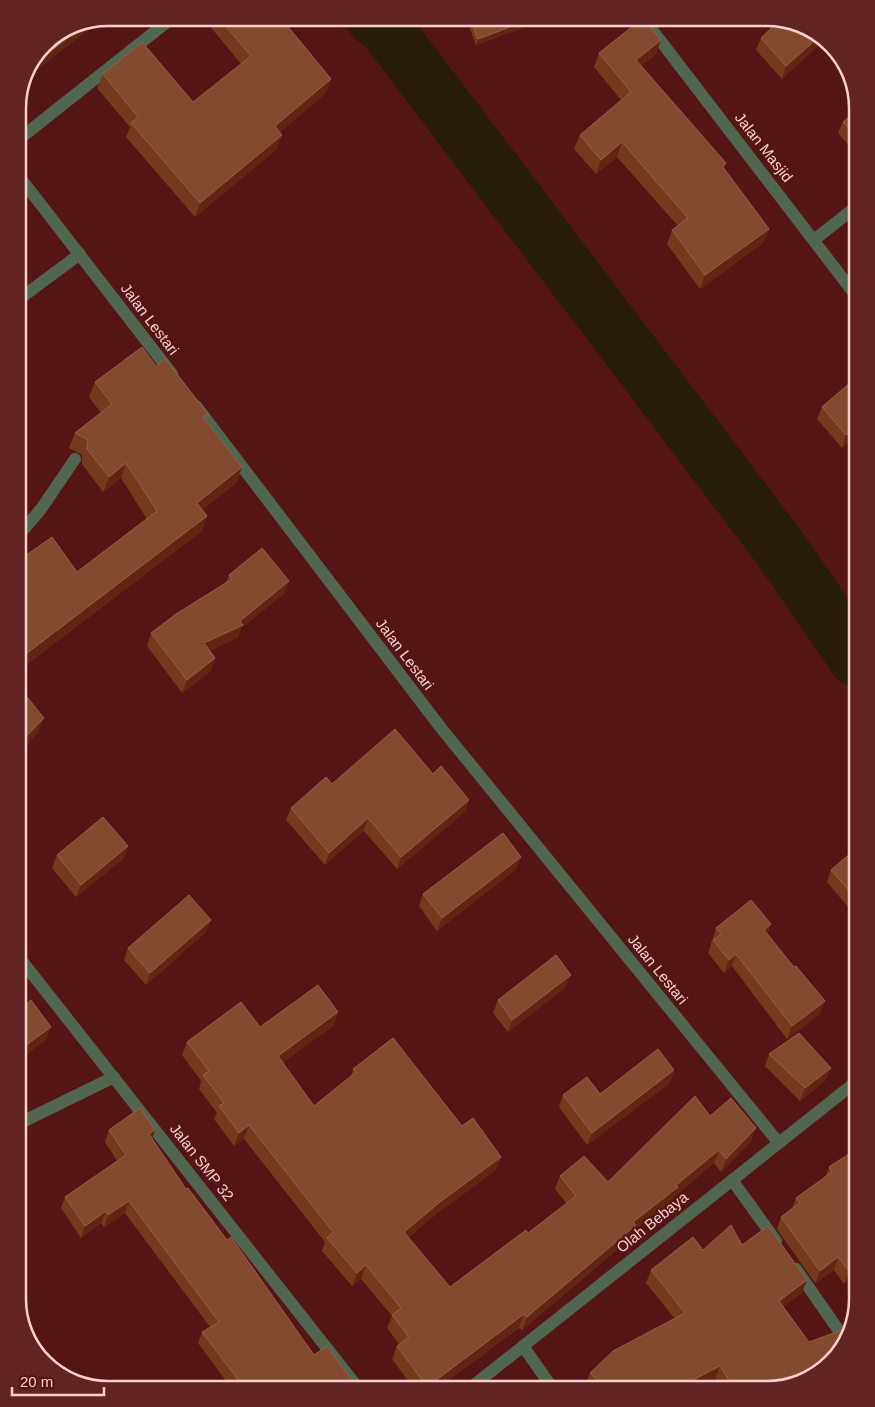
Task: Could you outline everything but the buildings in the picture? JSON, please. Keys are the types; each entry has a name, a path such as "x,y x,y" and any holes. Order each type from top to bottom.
{"street":[{"path":"26,134 162,26"},
{"name":"Jalan Masjid","path":"650,26 849,285"},
{"name":"Jalan Lestari","path":"26,184 441,728 778,1142"},
{"path":"814,240 849,213"},
{"path":"26,294 80,254"},
{"path":"26,526 75,459"},
{"name":"Jalan SMP 32","path":"26,966 353,1381"},
{"path":"26,1120 114,1077"},
{"name":"Olah Bebaya","path":"479,1381 778,1142 849,1088"},
{"path":"732,1180 841,1333"},
{"path":"523,1346 547,1381"}],"waterway":[{"path":"384,26 779,547 849,648"}]}
